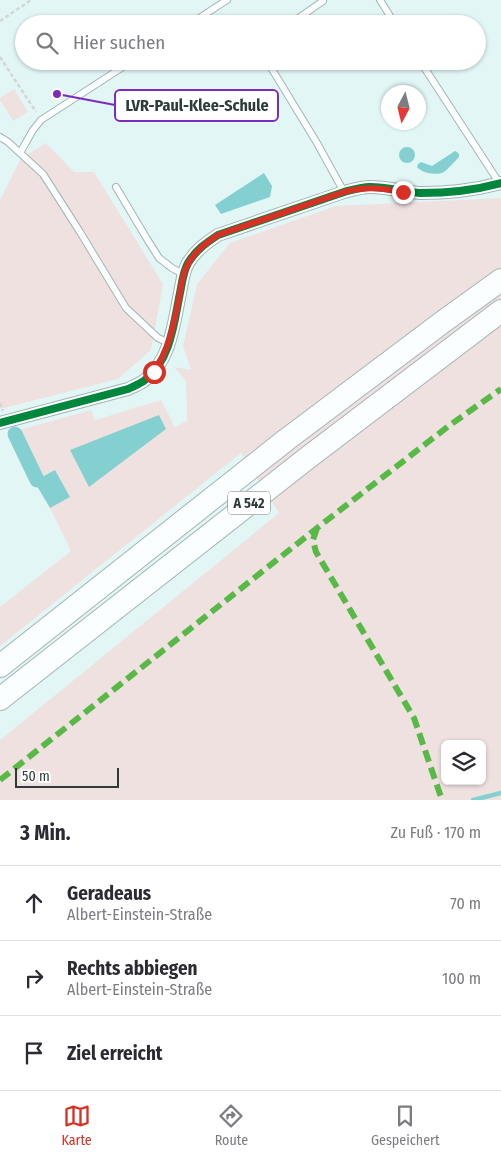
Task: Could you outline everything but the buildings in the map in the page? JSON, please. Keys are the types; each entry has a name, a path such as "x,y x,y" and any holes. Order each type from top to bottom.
{"highway":[{"name":"A 542","path":"0,666 286,440 501,280"},
{"name":"A 542","path":"0,699 310,456 501,312"}],"street":[{"path":"0,423 128,389 144,381 154,372 163,358 172,332 183,274 187,265 206,242 218,235 358,188 371,187 403,192 436,192 476,189 501,184"}],"lane":[{"path":"204,15 227,0"},
{"path":"380,0 389,15"},
{"path":"303,15 323,1"},
{"path":"20,153 41,120 118,70"},
{"path":"272,70 344,192"},
{"path":"426,70 501,184"},
{"path":"0,137 43,174 126,308 158,338 168,343"},
{"path":"116,186 159,258 183,274"}],"path":[{"path":"0,21 31,0"},
{"path":"0,57 41,120"}],"shaded area":[{"path":"14,89 28,112 13,121 0,98"},
{"path":"46,143 74,172 94,172 163,284 151,350 118,379 0,409 0,200 21,158"},
{"path":"501,198 501,800 0,800 0,740 279,513 241,453 0,646 0,607 71,551 50,508 70,497 55,470 41,477 19,430 91,410 95,420 161,400 175,427 187,421 186,381 174,367 191,370 183,346 197,284 230,243 336,206"}],"water":[{"path":"404,147 410,147 415,152 413,161 404,163 399,158 399,152"},
{"path":"455,151 459,154 459,157 444,172 437,174 429,173 417,167 421,162 432,166"},
{"path":"264,173 272,186 270,197 221,214 215,205"},
{"path":"159,415 166,429 89,487 70,450"},
{"path":"55,470 70,497 50,508 34,481"}],"waterway":[{"path":"15,434 37,480"},
{"path":"473,800 501,793"}],"marked path":[{"path":"0,780 317,528 450,425 501,389"},
{"path":"317,528 313,540 316,552 414,718 442,800"}],"cycle path":[{"path":"0,423 128,389 145,380 154,372 166,351 188,263 205,244 218,235 360,188 376,187 430,193 451,192 501,183"}],"place":[{"name":"LVR-Paul-Klee-Schule","path":"57,94"}],"route":[{"path":"154,372 163,358 172,332 183,274 196,252 206,242 218,235 358,188 371,187 403,192"}]}
